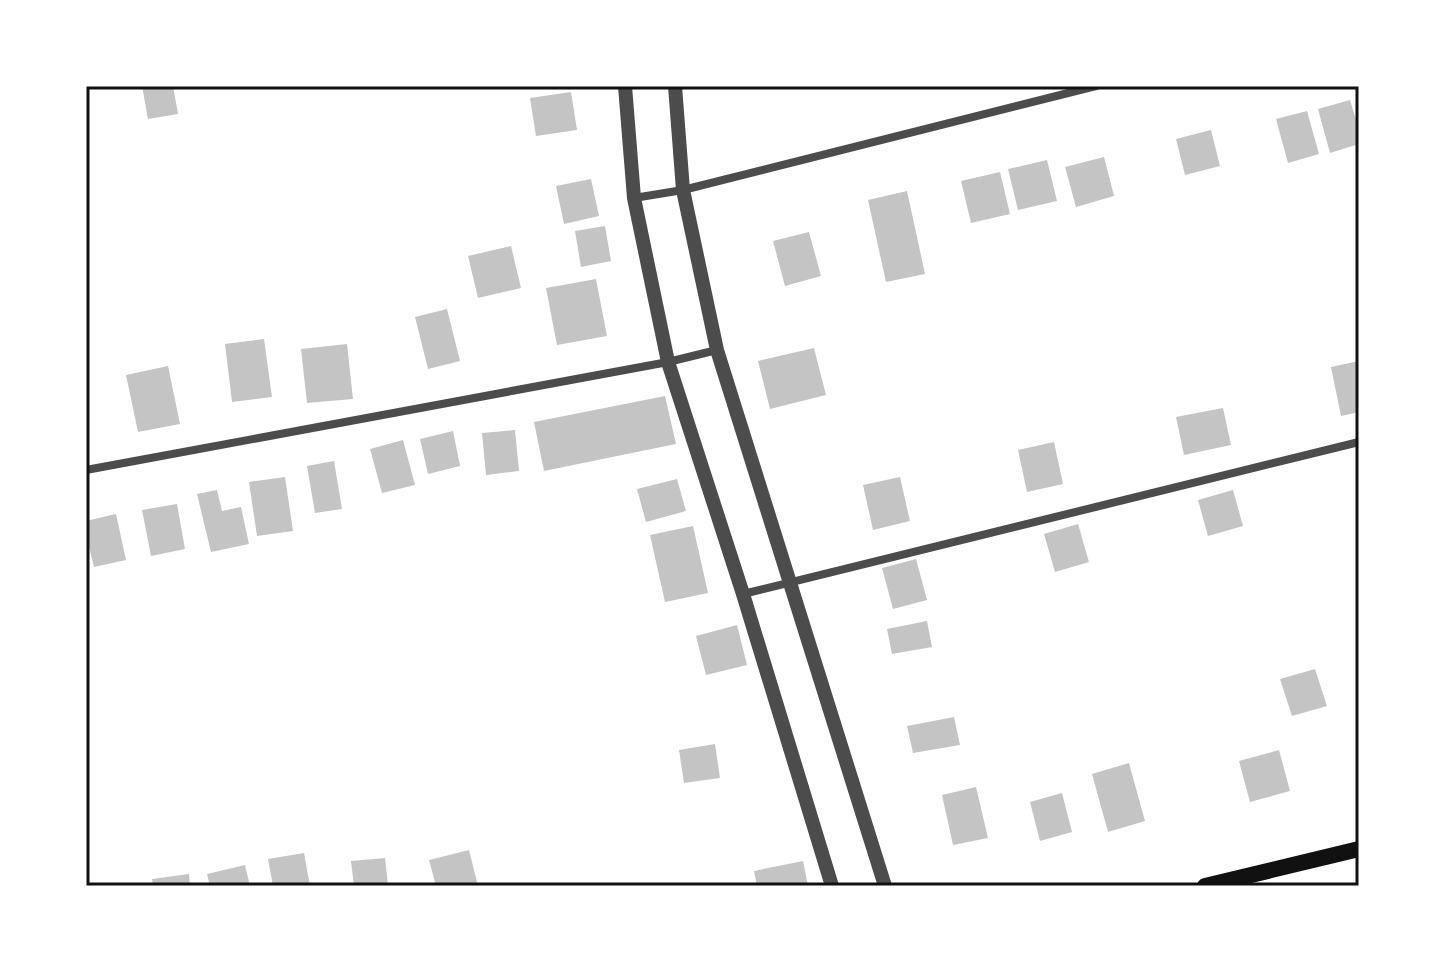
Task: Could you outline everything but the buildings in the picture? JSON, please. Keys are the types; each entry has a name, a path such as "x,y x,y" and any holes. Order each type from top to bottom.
{"main road":[{"path":"1205,886 1359,849"}],"street":[{"path":"625,86 634,198 668,362 832,886"},
{"path":"675,86 683,190 717,350 885,886"},
{"path":"634,198 683,190 1096,86"},
{"path":"86,470 668,362 717,350"},
{"path":"743,594 1359,442"}]}
